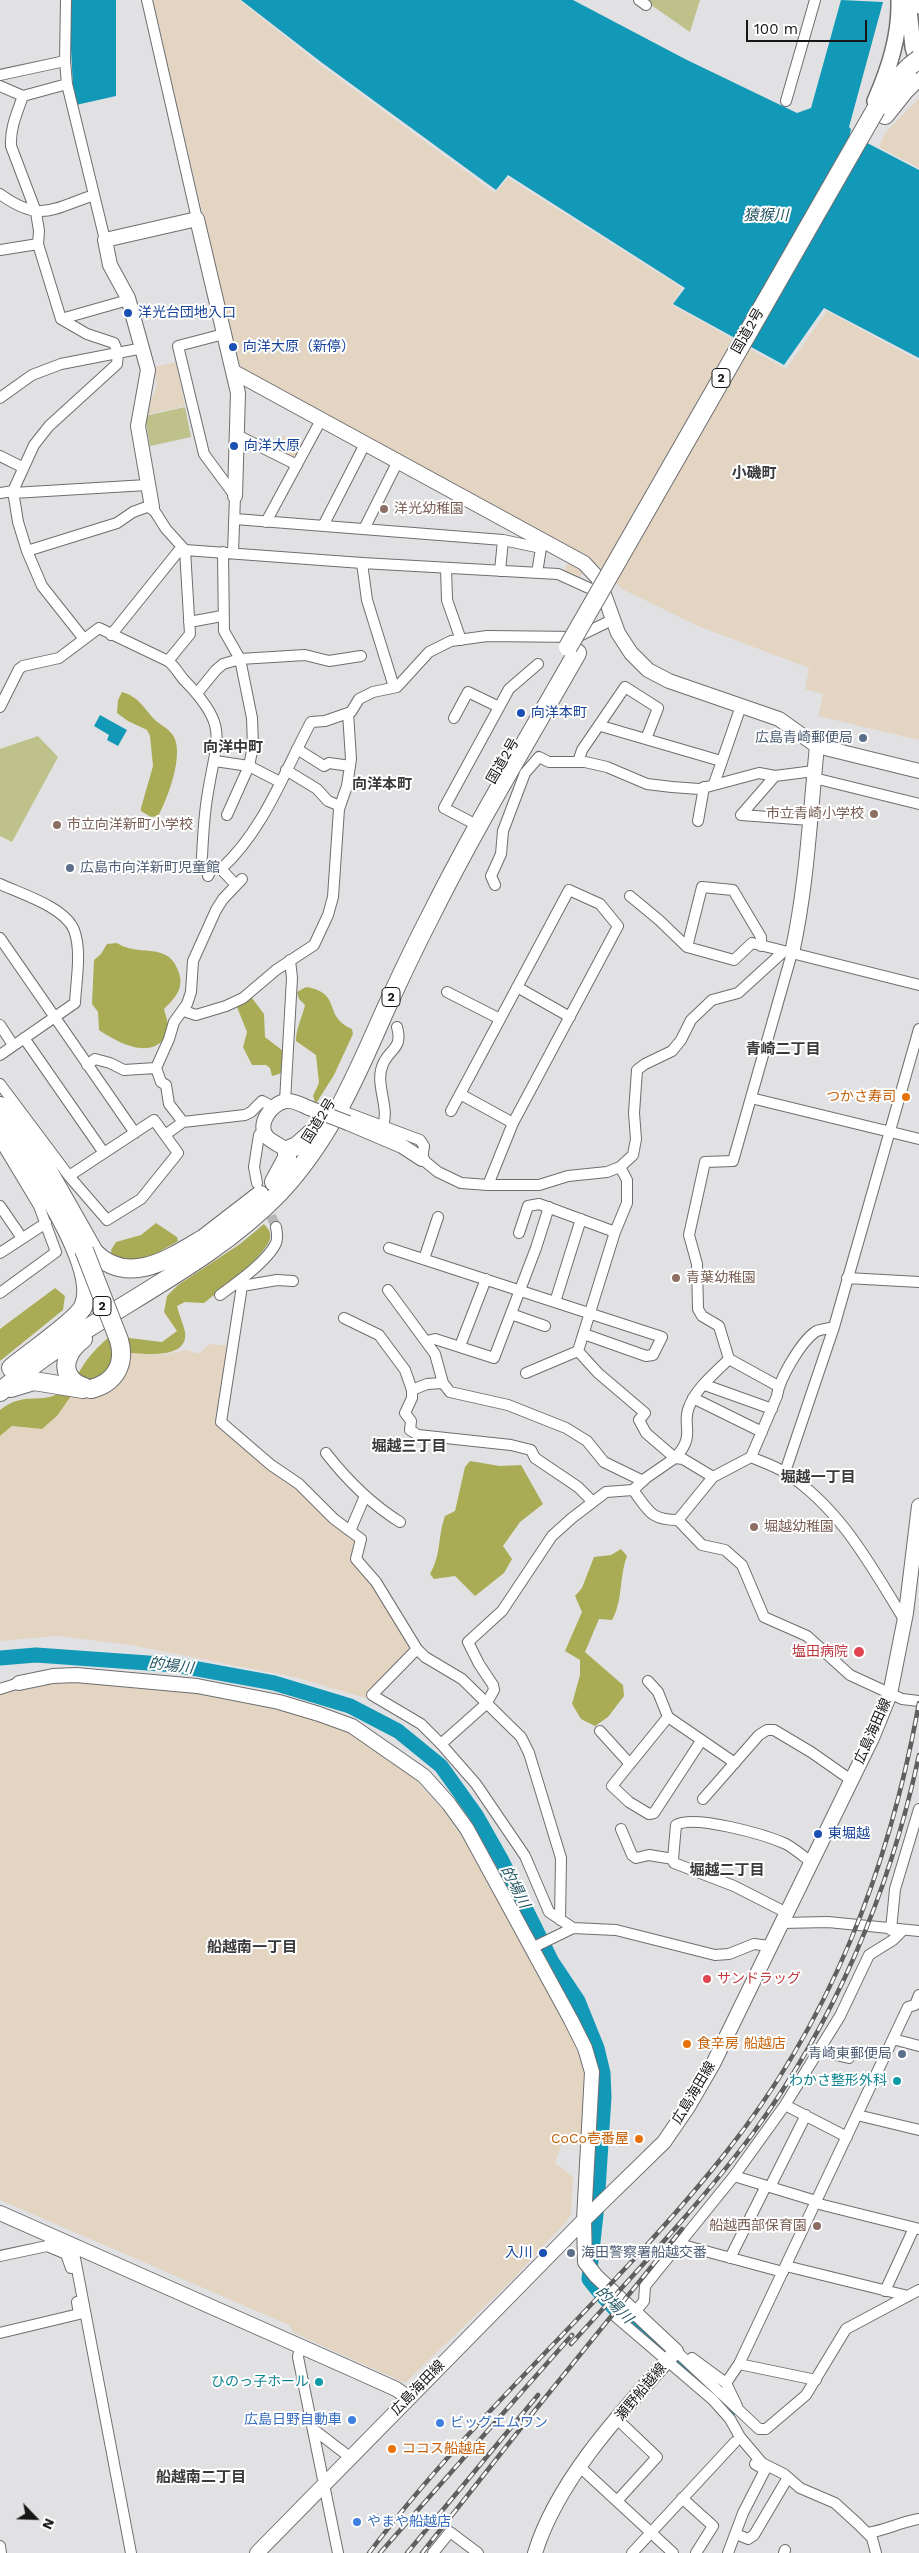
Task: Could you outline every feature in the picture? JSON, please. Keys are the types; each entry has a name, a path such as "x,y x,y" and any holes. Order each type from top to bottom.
{"highway":[{"name":"国道2号","path":"0,1377 43,1345 206,1237 255,1200 265,1182 316,1128 332,1102 404,945 468,821 573,650 892,84 917,69"},
{"name":"国道2号","path":"0,1392 35,1364 148,1290 251,1218 276,1195 311,1155 340,1109 403,971 458,862 573,650 844,163 878,110"},
{"path":"311,1155 324,1147 346,1117 368,1048"},
{"path":"0,1106 47,1169 94,1252 105,1261 123,1268 152,1266 206,1237"},
{"path":"0,1112 62,1208 84,1250 119,1340 122,1353 119,1367 111,1379 91,1388 76,1389 43,1381 24,1382 0,1396"},
{"path":"0,1119 64,1225 84,1269 88,1292 82,1308 74,1318 0,1377"},
{"path":"265,1182 287,1158 287,1150 297,1146 316,1128"},
{"path":"91,1388 75,1384 68,1375 66,1369 69,1355 79,1342 148,1290"}],"main road":[{"path":"878,110 899,21 898,0"},
{"path":"908,0 917,69"},
{"path":"918,0 919,6"}],"street":[{"path":"66,0 65,61 67,84 110,265 128,300 148,370 138,426 147,484 152,506 183,549 190,634 168,661"},
{"path":"147,0 238,393 235,519 228,552 222,616 224,631 240,659 252,718 253,746 249,766 228,815"},
{"path":"786,101 815,0"},
{"path":"0,75 65,61"},
{"path":"0,86 23,96 67,84"},
{"path":"23,96 12,128 11,146 36,212 40,231 38,244 61,318 87,334 114,343 118,353 118,364 49,426 34,445 22,466 13,492 27,550 50,598 84,640"},
{"path":"0,194 23,209 36,212 94,195"},
{"path":"104,240 197,219"},
{"path":"0,250 38,244"},
{"path":"61,318 128,300"},
{"path":"224,334 178,346 204,454 236,496"},
{"path":"0,398 32,375 60,364 143,348"},
{"path":"234,372 543,544 584,563 598,578 618,633 631,653 648,670 669,681 778,719 817,746 919,771"},
{"path":"266,522 321,420"},
{"path":"237,435 297,465"},
{"path":"323,526 366,444"},
{"path":"0,456 22,466"},
{"path":"364,529 398,462"},
{"path":"0,493 147,484"},
{"path":"27,550 117,523 132,512 152,506"},
{"path":"235,519 543,544"},
{"path":"500,571 503,540"},
{"path":"537,573 543,544"},
{"path":"183,549 362,563 558,574 603,594"},
{"path":"111,634 183,549"},
{"path":"362,563 368,600 394,687"},
{"path":"446,568 447,600 461,640"},
{"path":"189,622 222,616"},
{"path":"221,869 234,857 254,831 311,722 325,721 348,713 359,699 394,687 429,652 451,641 486,636 576,637 614,619"},
{"path":"0,706 19,669 23,666 59,658 99,628 168,661 177,668 184,680 198,692 216,727 218,740 204,820 202,857"},
{"path":"198,692 223,664 240,659 305,655 329,661 361,656"},
{"path":"468,821 444,808 509,688 538,664"},
{"path":"578,762 582,750 601,726 625,687 658,708 646,739"},
{"path":"454,718 468,692 499,707"},
{"path":"698,821 709,785 722,761 741,706"},
{"path":"184,1011 196,1014 226,1006 242,998 290,960 314,945 328,915 332,897 340,806 350,766 348,713"},
{"path":"601,726 722,761"},
{"path":"778,1386 729,1358 719,1326 702,1316 698,1309 697,1264 689,1234 705,1162 733,1161 751,1098 787,953 800,918 817,746"},
{"path":"297,749 324,766 329,763 350,766"},
{"path":"495,885 491,876 501,854 503,831 526,773 539,757 549,762 578,762 607,767 648,784 699,789 759,773 775,776 814,774 919,804"},
{"path":"215,761 249,766 280,782"},
{"path":"286,770 317,789 328,801 340,806"},
{"path":"775,776 742,815 810,820"},
{"path":"183,1122 169,1104 166,1085 160,1082 156,1068 169,1039 174,1022 184,1011 191,992 192,961 216,910 239,882 221,869 213,866 208,876"},
{"path":"0,884 54,908 74,929 78,946 75,1003 0,1055"},
{"path":"687,947 702,887 733,890 761,937 762,946"},
{"path":"451,1111 569,890 600,904 618,926 513,1123 488,1186"},
{"path":"630,896 687,947 734,960 752,943 919,985"},
{"path":"0,938 134,1133"},
{"path":"346,1117 402,1146 438,1172 462,1183 488,1186 539,1184 568,1176 607,1172 620,1168 633,1155 636,1139 634,1113 637,1070 672,1051 681,1040 691,1020 712,1000 738,993 787,953"},
{"path":"287,1150 268,1138 264,1131 265,1119 279,1104 292,978 290,960"},
{"path":"517,987 570,1017"},
{"path":"446,992 500,1019"},
{"path":"0,1026 13,1045"},
{"path":"383,1126 386,1106 382,1095 382,1065 397,1047 400,1037 397,1027"},
{"path":"785,1472 834,1327 919,1029"},
{"path":"24,1038 104,1153"},
{"path":"87,1065 95,1059 110,1063 124,1070 156,1068"},
{"path":"0,1084 68,1176 107,1220 141,1199 178,1152 154,1120 68,1176"},
{"path":"460,1094 513,1123"},
{"path":"751,1098 919,1139"},
{"path":"165,1135 183,1122 245,1115 252,1112 262,1101 279,1104 294,1101 309,1108 383,1126 420,1140 424,1146 422,1159"},
{"path":"264,1131 259,1135 254,1167 265,1182"},
{"path":"0,1141 26,1181 46,1223 56,1252 0,1293"},
{"path":"526,1373 578,1351 615,1232 627,1203 627,1180 620,1168"},
{"path":"519,1233 528,1206 539,1204 615,1232"},
{"path":"0,1206 22,1238"},
{"path":"427,1341 435,1339 494,1358 549,1207"},
{"path":"424,1259 438,1217"},
{"path":"555,1302 581,1219"},
{"path":"0,1253 46,1223"},
{"path":"220,1295 241,1284 271,1251 276,1243 276,1227"},
{"path":"389,1248 662,1338 654,1355 646,1356 584,1334"},
{"path":"847,1278 919,1282"},
{"path":"460,1346 486,1279"},
{"path":"241,1284 277,1280 294,1281"},
{"path":"241,1284 221,1422 271,1465 299,1484 334,1519 361,1539 356,1559 389,1602 417,1649 425,1657 462,1679 486,1704 513,1727 521,1737 529,1754 561,1858 562,1915 560,1920"},
{"path":"388,1290 435,1354 443,1383 450,1392 508,1405 566,1428 587,1441 604,1462 643,1481"},
{"path":"511,1314 545,1326"},
{"path":"344,1318 379,1335 405,1370 412,1390 412,1398 405,1413 411,1421 410,1430 418,1435 512,1445 531,1450 535,1458 578,1487 593,1502"},
{"path":"678,1520 713,1477 751,1457 777,1396 778,1386 798,1352 815,1332 834,1327"},
{"path":"578,1351 598,1373 645,1413 639,1420 646,1433 675,1458 683,1459 713,1477"},
{"path":"441,1744 486,1704 494,1690 493,1685 479,1664 468,1642 502,1610 552,1536 606,1492 634,1490 643,1481 675,1458 689,1436 688,1409 693,1398 729,1358"},
{"path":"412,1390 427,1384 443,1383"},
{"path":"705,1385 772,1409"},
{"path":"693,1398 762,1432"},
{"path":"326,1454 365,1496 384,1512 400,1522"},
{"path":"751,1457 785,1472 828,1507 847,1528 905,1621"},
{"path":"634,1490 649,1511 660,1520 678,1520 702,1545 725,1550 742,1565 764,1617 798,1630 850,1675 902,1699 919,1701"},
{"path":"350,1531 365,1496"},
{"name":"広島海田線","path":"257,2553 587,2216 664,2142 688,2107 712,2064 784,1918 851,1780 890,1694 905,1621 919,1506"},
{"path":"417,1649 372,1695 421,1724 476,1784 525,1856 549,1912 573,1928"},
{"name":"瀬野船越線","path":"19,1683 53,1676 76,1675 198,1686 279,1702 352,1726 424,1776 449,1804 467,1829 582,2041 592,2072 587,2216 583,2256 592,2272 635,2312 671,2356 617,2419 580,2467 550,2519 535,2553"},
{"path":"648,1681 658,1692 668,1717 735,1763"},
{"path":"0,1689 19,1683"},
{"path":"668,1717 612,1786 629,1802 648,1814 654,1813 701,1741"},
{"path":"704,1799 759,1735 767,1730 774,1730 811,1752 851,1780"},
{"path":"600,1732 630,1764"},
{"path":"891,1930 895,1889 919,1809"},
{"path":"811,1862 785,1844 733,1828 703,1822 680,1823 676,1825 674,1863 743,1890 784,1918 919,1932"},
{"path":"621,1828 632,1855 636,1858 649,1855 673,1859"},
{"path":"532,1948 573,1928 616,1930 715,1955 729,1954 754,1944 770,1946"},
{"path":"635,2312 644,2302 645,2286 734,2176 786,2105 840,2016 869,1954 893,1940 902,1931"},
{"path":"726,2383 739,2364 908,2008 914,2005 919,1995"},
{"path":"893,2039 919,2046"},
{"path":"819,2051 849,2058"},
{"path":"786,2105 847,2137"},
{"path":"730,2258 806,2115"},
{"path":"857,2115 919,2130"},
{"path":"734,2176 816,2202 917,2229 885,2291"},
{"path":"0,2213 72,2251 300,2345 396,2389 408,2398"},
{"path":"679,2244 730,2258 908,2296"},
{"path":"0,2256 47,2246 72,2251"},
{"path":"0,2333 79,2314 69,2259 72,2251"},
{"path":"72,2251 131,2553"},
{"path":"616,2317 671,2356 737,2410 742,2411 759,2429 766,2430 806,2395 846,2329 919,2290"},
{"path":"300,2345 298,2357 338,2553"},
{"path":"671,2356 685,2353 726,2383 737,2404 737,2410 730,2419"},
{"path":"671,2356 730,2419 750,2450 762,2463 784,2474 787,2479 800,2488 835,2503 868,2533 872,2538 876,2553"},
{"path":"739,2364 816,2380"},
{"path":"616,2501 657,2457 617,2419"},
{"path":"728,2553 743,2513 764,2470 754,2463 735,2442 730,2419"},
{"path":"313,2429 351,2458"},
{"path":"632,2553 735,2442"},
{"path":"580,2467 673,2553"},
{"path":"736,2534 748,2539 754,2535 787,2479"},
{"path":"682,2498 713,2526 696,2553"},
{"path":"868,2533 887,2530 902,2522 919,2519"},
{"path":"433,2553 450,2532 478,2553"},
{"path":"0,2546 1,2553"}],"shaded area":[{"path":"152,0 239,0 318,63 495,193 508,178 682,288 672,305 786,369 827,311 919,361 919,740 818,716 823,694 805,689 809,668 698,626 622,589 601,567 250,376 238,363"},
{"path":"919,98 919,168 879,147 885,133"},
{"path":"176,362 185,406 145,415 157,386 154,367"},
{"path":"283,435 304,446 296,461 275,451"},
{"path":"568,563 583,571 579,580 563,573"},
{"path":"122,692 137,700 154,719 170,732 177,745 176,766 173,778 166,800 158,816 151,817 141,811 153,766 150,736 147,730 128,721 117,713 118,700"},
{"path":"117,943 126,947 153,951 168,956 179,973 180,984 178,993 164,1009 169,1027 163,1040 155,1046 139,1048 130,1046 113,1039 99,1030 98,1012 92,1004 94,960 101,954 107,944"},
{"path":"306,987 325,994 337,1018 352,1029 353,1034 334,1075 317,1102 315,1102 313,1096 319,1083 316,1055 296,1041 305,1005 299,999 297,992"},
{"path":"248,998 252,998 264,1014 265,1037 283,1051 284,1065 282,1073 272,1076 270,1068 266,1065 252,1065 243,1047 247,1032 237,1007"},
{"path":"156,1223 177,1237 178,1241 154,1254 138,1259 121,1259 112,1256 111,1250 116,1242 141,1235"},
{"path":"264,1224 270,1232 270,1238 267,1245 252,1263 204,1303 185,1302 177,1306 185,1332 184,1341 180,1347 165,1353 131,1353 124,1376 111,1389 94,1395 71,1396 57,1416 42,1429 12,1426 0,1436 0,1410 17,1401 50,1397 63,1391 72,1382 93,1352 121,1327 129,1338 162,1342 177,1331 164,1312 167,1296 178,1285 240,1244"},
{"path":"55,1288 65,1296 63,1310 0,1361 0,1329"},
{"path":"210,1344 229,1346 219,1423 299,1486 358,1539 354,1559 374,1583 414,1646 366,1698 294,1677 130,1645 57,1636 0,1641 0,1436 12,1426 42,1429 57,1416 71,1396 129,1364 131,1353 166,1354 187,1350 198,1354"},
{"path":"470,1461 500,1466 521,1465 543,1504 520,1522 503,1546 512,1559 504,1573 475,1596 455,1576 434,1579 430,1574 438,1552 445,1516 455,1511 465,1467"},
{"path":"621,1549 627,1556 618,1605 612,1620 599,1619 585,1652 623,1685 624,1696 608,1717 595,1726 581,1719 572,1704 580,1675 580,1660 565,1651 582,1612 575,1596 582,1588 594,1557 611,1555"},
{"path":"77,1681 195,1691 259,1703 297,1713 339,1728 362,1740 410,1774 445,1812 468,1846 570,2033 585,2071 587,2100 585,2135 565,2134 555,2163 573,2177 571,2214 567,2221 510,2282 405,2383 294,2333 289,2325 0,2200 0,1694 57,1682"}],"green space":[{"path":"644,0 700,0 690,32"},
{"path":"185,407 191,437 150,446 145,416"},
{"path":"38,736 58,757 12,842 0,836 0,749"}],"water":[{"path":"71,0 116,0 116,96 76,105 73,88 69,10"},
{"name":"猿猴川","path":"241,0 573,0 685,59 797,113 811,108 841,0 883,2 849,127 851,129 850,134 919,170 919,358 824,308 784,365 673,304 685,288 508,175 496,190 321,62"},
{"path":"100,715 127,730 118,746 107,740 109,735 94,726"}],"waterway":[{"name":"的場川","path":"0,1658 36,1655 176,1665 274,1683 350,1706 398,1731 441,1766 476,1815 502,1861 552,1962 578,2001 597,2048 603,2073 604,2097 597,2205 589,2279 638,2331 729,2410"}],"tunnel":[{"path":"265,1202 276,1227"}],"railway":[{"path":"369,2553 454,2450 637,2256 681,2206 724,2155 762,2104 795,2052 824,1998 850,1942 872,1884 891,1825 919,1703"},
{"path":"571,2344 663,2242 730,2163 781,2093 808,2048 833,2002 875,1906 907,1806 919,1755"},
{"path":"422,2553 682,2229"},
{"path":"380,2553 572,2335"},
{"path":"407,2553 538,2395"}],"place":[{"name":"洋光台団地入口","path":"128,313"},
{"name":"向洋大原（新停）","path":"233,347"},
{"name":"向洋大原","path":"234,446"},
{"name":"洋光幼稚園","path":"384,509"},
{"name":"向洋本町","path":"521,713"},
{"name":"広島青崎郵便局","path":"863,738"},
{"name":"市立青崎小学校","path":"874,814"},
{"name":"市立向洋新町小学校","path":"57,825"},
{"name":"広島市向洋新町児童館","path":"70,868"},
{"name":"つかさ寿司","path":"906,1097"},
{"name":"青葉幼稚園","path":"676,1278"},
{"name":"堀越幼稚園","path":"754,1527"},
{"name":"塩田病院","path":"859,1652"},
{"name":"東堀越","path":"818,1834"},
{"name":"サンドラッグ","path":"707,1979"},
{"name":"食辛房 船越店","path":"687,2044"},
{"name":"青崎東郵便局","path":"902,2054"},
{"name":"わかさ整形外科","path":"897,2081"},
{"name":"CoCo壱番屋","path":"639,2139"},
{"name":"船越西部保育園","path":"817,2226"},
{"name":"入川","path":"543,2253"},
{"name":"海田警察署船越交番","path":"571,2253"},
{"name":"ひのっ子ホール","path":"319,2382"},
{"name":"広島日野自動車","path":"352,2420"},
{"name":"ビッグエムワン","path":"440,2423"},
{"name":"ココス船越店","path":"392,2449"},
{"name":"やまや船越店","path":"357,2522"}],"district":[{"name":"小磯町","path":"754,474"},
{"name":"向洋中町","path":"233,748"},
{"name":"向洋本町","path":"382,785"},
{"name":"青崎二丁目","path":"783,1050"},
{"name":"堀越三丁目","path":"409,1447"},
{"name":"堀越一丁目","path":"818,1478"},
{"name":"堀越二丁目","path":"727,1871"},
{"name":"船越南一丁目","path":"252,1948"},
{"name":"船越南二丁目","path":"201,2478"}]}
